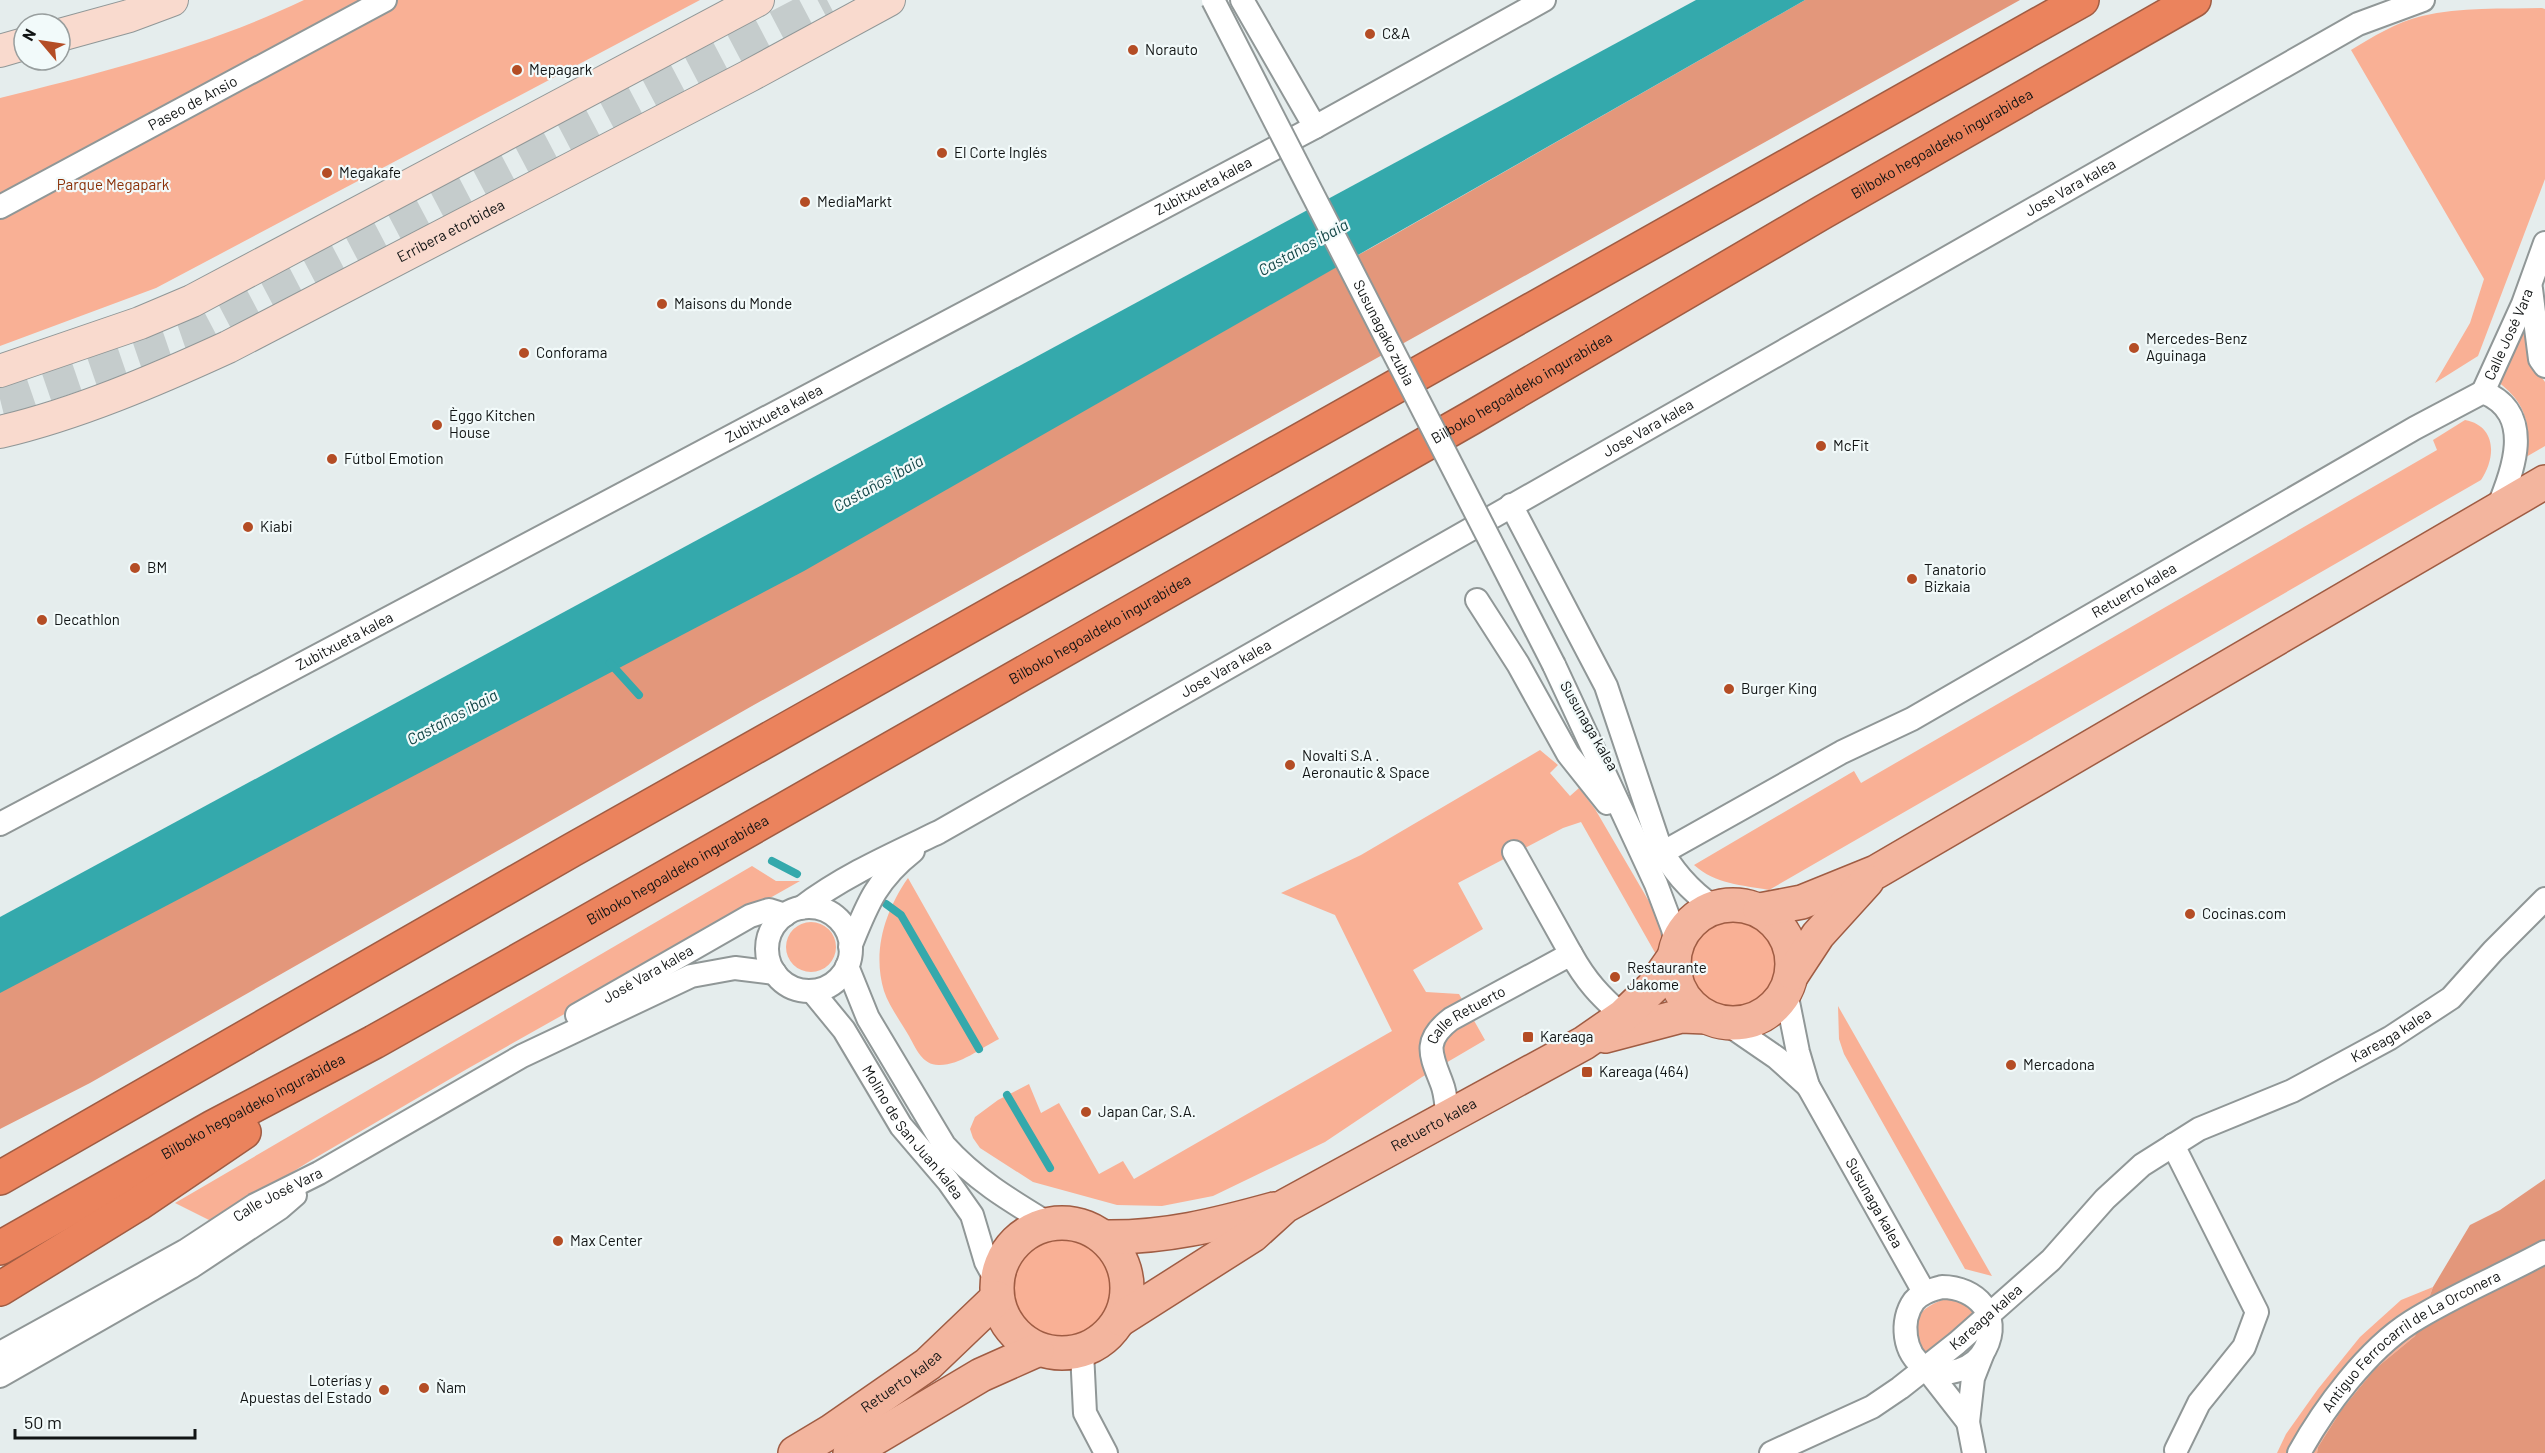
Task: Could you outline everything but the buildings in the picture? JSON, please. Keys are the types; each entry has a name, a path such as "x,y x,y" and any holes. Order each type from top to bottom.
{"highway":[{"path":"0,1178 235,1042 2082,0"},
{"name":"Bilboko hegoaldeko ingurabidea","path":"0,1248 213,1127 374,1042 1440,436 1823,212 2194,0"},
{"path":"0,1152 235,1042"},
{"path":"0,1289 138,1204 374,1042"}],"main road":[{"path":"1760,910 1802,902 1876,872 2545,482"},
{"path":"2503,508 2545,508"},
{"path":"1789,982 1793,956 1787,936 1774,920 1760,910 1739,904 1703,912 1687,926 1675,951 1676,978 1681,992 1690,1005 1716,1020 1745,1022 1760,1018 1776,1006 1818,935 1847,900 1876,872"},
{"name":"Retuerto kalea","path":"1285,1206 1584,1043 1623,1016 1653,987 1675,951"},
{"name":"Retuerto kalea","path":"1584,1043 1638,1026 1681,1016 1716,1020"},
{"path":"1104,1237 1149,1236 1201,1229 1285,1206"},
{"path":"1121,1319 1253,1235 1285,1206"},
{"path":"1069,1223 1088,1227 1104,1237 1119,1254 1127,1275 1128,1297 1121,1319 1111,1333 1098,1344 1082,1352 1059,1355 1037,1350 1018,1338 1004,1320 997,1290 1002,1262 1014,1244 1030,1231 1049,1224 1069,1223"},
{"name":"Retuerto kalea","path":"795,1453 830,1432 928,1364 997,1290"},
{"name":"Retuerto kalea","path":"850,1453 981,1375 1037,1350"}],"street":[{"path":"72,32 129,16 172,0"},
{"name":"Paseo de Ansio","path":"0,207 385,0"},
{"path":"0,371 128,327 192,301 758,0"},
{"name":"Erribera etorbidea","path":"0,432 64,413 168,374 228,347 749,76 889,0"},
{"name":"Susunagako zubia","path":"1212,0 1554,665"},
{"path":"1242,0 1315,127"},
{"name":"Zubitxueta kalea","path":"0,824 1315,127 1544,0"},
{"name":"Jose Vara kalea","path":"793,911 878,861 939,832 2358,24 2423,0"},
{"name":"Calle José Vara","path":"2483,392 2532,280 2545,243"},
{"path":"2532,280 2540,359 2545,366"},
{"path":"2483,392 2497,398 2507,409 2516,431 2516,450 2503,508"},
{"name":"Retuerto kalea","path":"1662,853 1842,752 1912,719 2415,428 2483,392"},
{"name":"Susunaga kalea","path":"1511,505 1606,686 1662,853"},
{"name":"Susunaga kalea","path":"1477,600 1518,664 1568,754 1630,832"},
{"name":"Susunaga kalea","path":"1554,665 1656,884 1673,929 1675,951"},
{"name":"Susunaga kalea","path":"1554,665 1662,853 1681,880 1695,894 1715,908"},
{"name":"Jose Vara kalea","path":"848,956 868,901 881,882 901,861 939,832"},
{"path":"1514,852 1585,979 1623,1016"},
{"name":"Kareaga kalea","path":"1771,1453 1872,1407 1925,1367 1989,1316 2051,1260 2105,1199 2142,1164 2199,1130 2292,1091 2391,1038 2451,998 2493,951 2545,899"},
{"path":"817,908 838,919 846,929 848,956 833,983 812,990 799,990 787,985 775,973 769,961 767,948 769,935 775,924 793,911 817,908"},
{"name":"José Vara kalea","path":"522,1056 552,1030 750,916 769,910 793,911"},
{"name":"Calle Retuerto","path":"1448,1117 1443,1086 1434,1067 1431,1052 1432,1041 1438,1029 1451,1019 1571,954"},
{"name":"Molino de San Juan kalea","path":"848,956 868,1018 944,1145 958,1161 983,1182 1049,1224"},
{"name":"José Vara kalea","path":"319,1173 522,1056 691,976 735,968 775,973"},
{"path":"1789,982 1798,1052 1808,1086"},
{"name":"Molino de San Juan kalea","path":"812,990 844,1030 901,1126 948,1181 972,1215 997,1290"},
{"path":"1716,1020 1777,1058 1808,1086"},
{"name":"Susunaga kalea","path":"1808,1086 1924,1292"},
{"path":"2173,1145 2257,1312 2244,1347 2199,1402 2176,1450"},
{"name":"Calle José Vara","path":"0,1353 185,1251 255,1205 319,1173"},
{"name":"Calle José Vara","path":"0,1376 191,1267 280,1209 319,1173"},
{"name":"Antiguo Ferrocarril de La Orconera","path":"2298,1453 2316,1421 2365,1362 2409,1323 2545,1252"},
{"path":"1968,1422 1907,1343 1905,1328 1914,1302 1924,1292 1942,1287 1957,1287 1976,1298 1989,1316 1989,1342 1973,1377 1968,1422 1974,1453"},
{"path":"1082,1352 1085,1413 1106,1453"},
{"path":"1925,1367 1955,1372 1971,1365 1982,1355"}],"green space":[{"name":"Parque Megapark","path":"304,0 700,0 156,288 0,346 0,98 116,68 193,44"},
{"path":"2545,9 2545,179 2478,356 2435,383 2470,323 2484,279 2351,50 2394,26 2422,16 2467,10"},
{"path":"2526,314 2536,369 2545,382 2545,446 2526,457 2528,434 2524,415 2515,398 2498,382"},
{"path":"2465,420 2483,429 2491,444 2489,462 2481,480 1769,890 1720,880 1694,865 1854,771 1861,783 2437,450 2433,440"},
{"path":"1540,750 1558,765 1550,773 1570,796 1579,788 1595,809 1661,922 1662,939 1658,958 1581,822 1563,828 1458,883 1483,929 1413,970 1426,992 1459,994 1485,1040 1422,1077 1325,1142 1213,1196 1162,1206 1117,1205 1033,1182 980,1148 973,1138 970,1129 975,1117 998,1100 1029,1084 1041,1113 1059,1103 1099,1174 1123,1161 1134,1179 1392,1031 1335,915 1281,893 1361,855"},
{"path":"752,866 776,881 800,881 467,1069 310,1161 213,1222 175,1203"},
{"path":"908,878 999,1039 963,1059 948,1064 934,1065 921,1056 884,991 879,961 880,946 887,918"},
{"path":"1731,917 1748,921 1763,931 1773,946 1777,963 1773,980 1763,995 1748,1005 1731,1009 1714,1005 1699,995 1689,980 1685,963 1689,946 1699,931 1714,921"},
{"path":"811,922 829,929 836,947 829,965 811,972 793,965 786,947 793,929"},
{"path":"1838,1006 1992,1276 1965,1269 1844,1054 1839,1039"},
{"path":"1063,1239 1082,1243 1098,1254 1109,1270 1113,1289 1109,1308 1098,1324 1082,1335 1063,1339 1044,1335 1028,1324 1017,1308 1013,1289 1017,1270 1028,1254 1044,1243"},
{"path":"2433,1287 2415,1336 2375,1369 2342,1409 2318,1447 2317,1453 2277,1453 2286,1434 2318,1389 2360,1337 2401,1300"},
{"path":"1956,1297 1969,1304 1974,1317 1929,1357 1917,1341 1914,1332 1915,1323 1924,1310 1931,1305"}],"shaded area":[{"path":"1805,0 2020,0 752,706 90,1083 0,1129 0,990 1371,248"},
{"path":"2545,1179 2545,1453 2317,1453 2318,1447 2342,1409 2375,1369 2415,1336 2433,1287 2470,1225 2500,1210"}],"water":[{"name":"Castaños ibaia","path":"1696,0 1805,0 804,571 0,993 0,917"}],"waterway":[{"path":"610,663 639,695"},
{"path":"772,861 797,874"},
{"path":"886,904 901,915 979,1049"},
{"path":"1007,1095 1050,1168"}],"tunnel":[{"path":"0,399 24,393 187,337 827,0"}],"place":[{"name":"C&A","path":"1370,34"},
{"name":"Norauto","path":"1133,50"},
{"name":"Mepagark","path":"517,70"},
{"name":"El Corte Inglés","path":"942,153"},
{"name":"Megakafe","path":"327,173"},
{"name":"MediaMarkt","path":"805,202"},
{"name":"Maisons du Monde","path":"662,304"},
{"name":"Mercedes-Benz Aguinaga","path":"2134,348"},
{"name":"Conforama","path":"524,353"},
{"name":"Èggo Kitchen House","path":"437,425"},
{"name":"McFit","path":"1821,446"},
{"name":"Fútbol Emotion","path":"332,459"},
{"name":"Kiabi","path":"248,527"},
{"name":"BM","path":"135,568"},
{"name":"Tanatorio Bizkaia","path":"1912,579"},
{"name":"Decathlon","path":"42,620"},
{"name":"Burger King","path":"1729,689"},
{"name":"Novalti S.A . Aeronautic & Space","path":"1290,765"},
{"name":"Cocinas.com","path":"2190,914"},
{"name":"Restaurante Jakome","path":"1615,977"},
{"name":"Kareaga","path":"1528,1037"},
{"name":"Mercadona","path":"2011,1065"},
{"name":"Kareaga (464)","path":"1587,1072"},
{"name":"Japan Car, S.A.","path":"1086,1112"},
{"name":"Max Center","path":"558,1241"},
{"name":"Ñam","path":"424,1388"},
{"name":"Loterías y Apuestas del Estado","path":"384,1390"}]}
